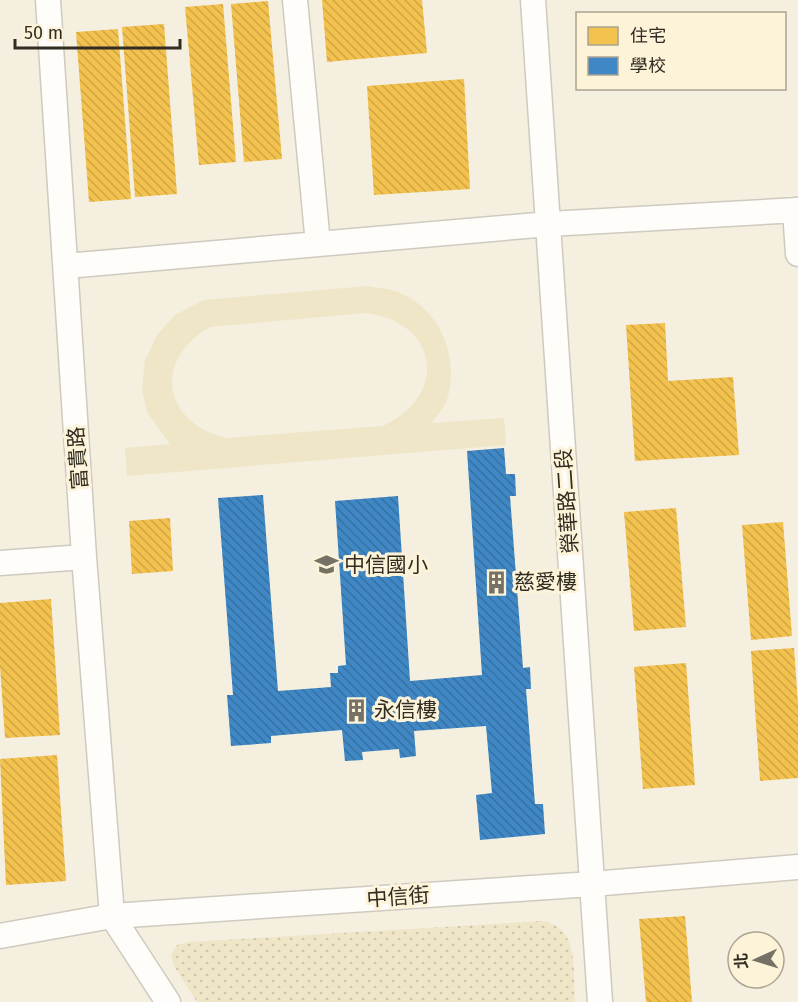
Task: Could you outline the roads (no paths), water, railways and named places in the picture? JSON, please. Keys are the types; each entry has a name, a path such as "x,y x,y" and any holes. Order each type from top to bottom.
{"street":[{"name":"富貴路","path":"48,0 84,557 112,916"},
{"path":"295,0 318,244"},
{"name":"榮華路二段","path":"533,0 600,1002"},
{"path":"66,266 549,225 796,210 798,254"},
{"path":"0,563 84,557"},
{"name":"中信街","path":"0,936 112,916 592,884 798,867"},
{"path":"112,916 168,1002"}],"place":[{"name":"中信國小","path":"326,565"},
{"name":"慈愛樓","path":"496,582"},
{"name":"永信樓","path":"356,710"}]}
